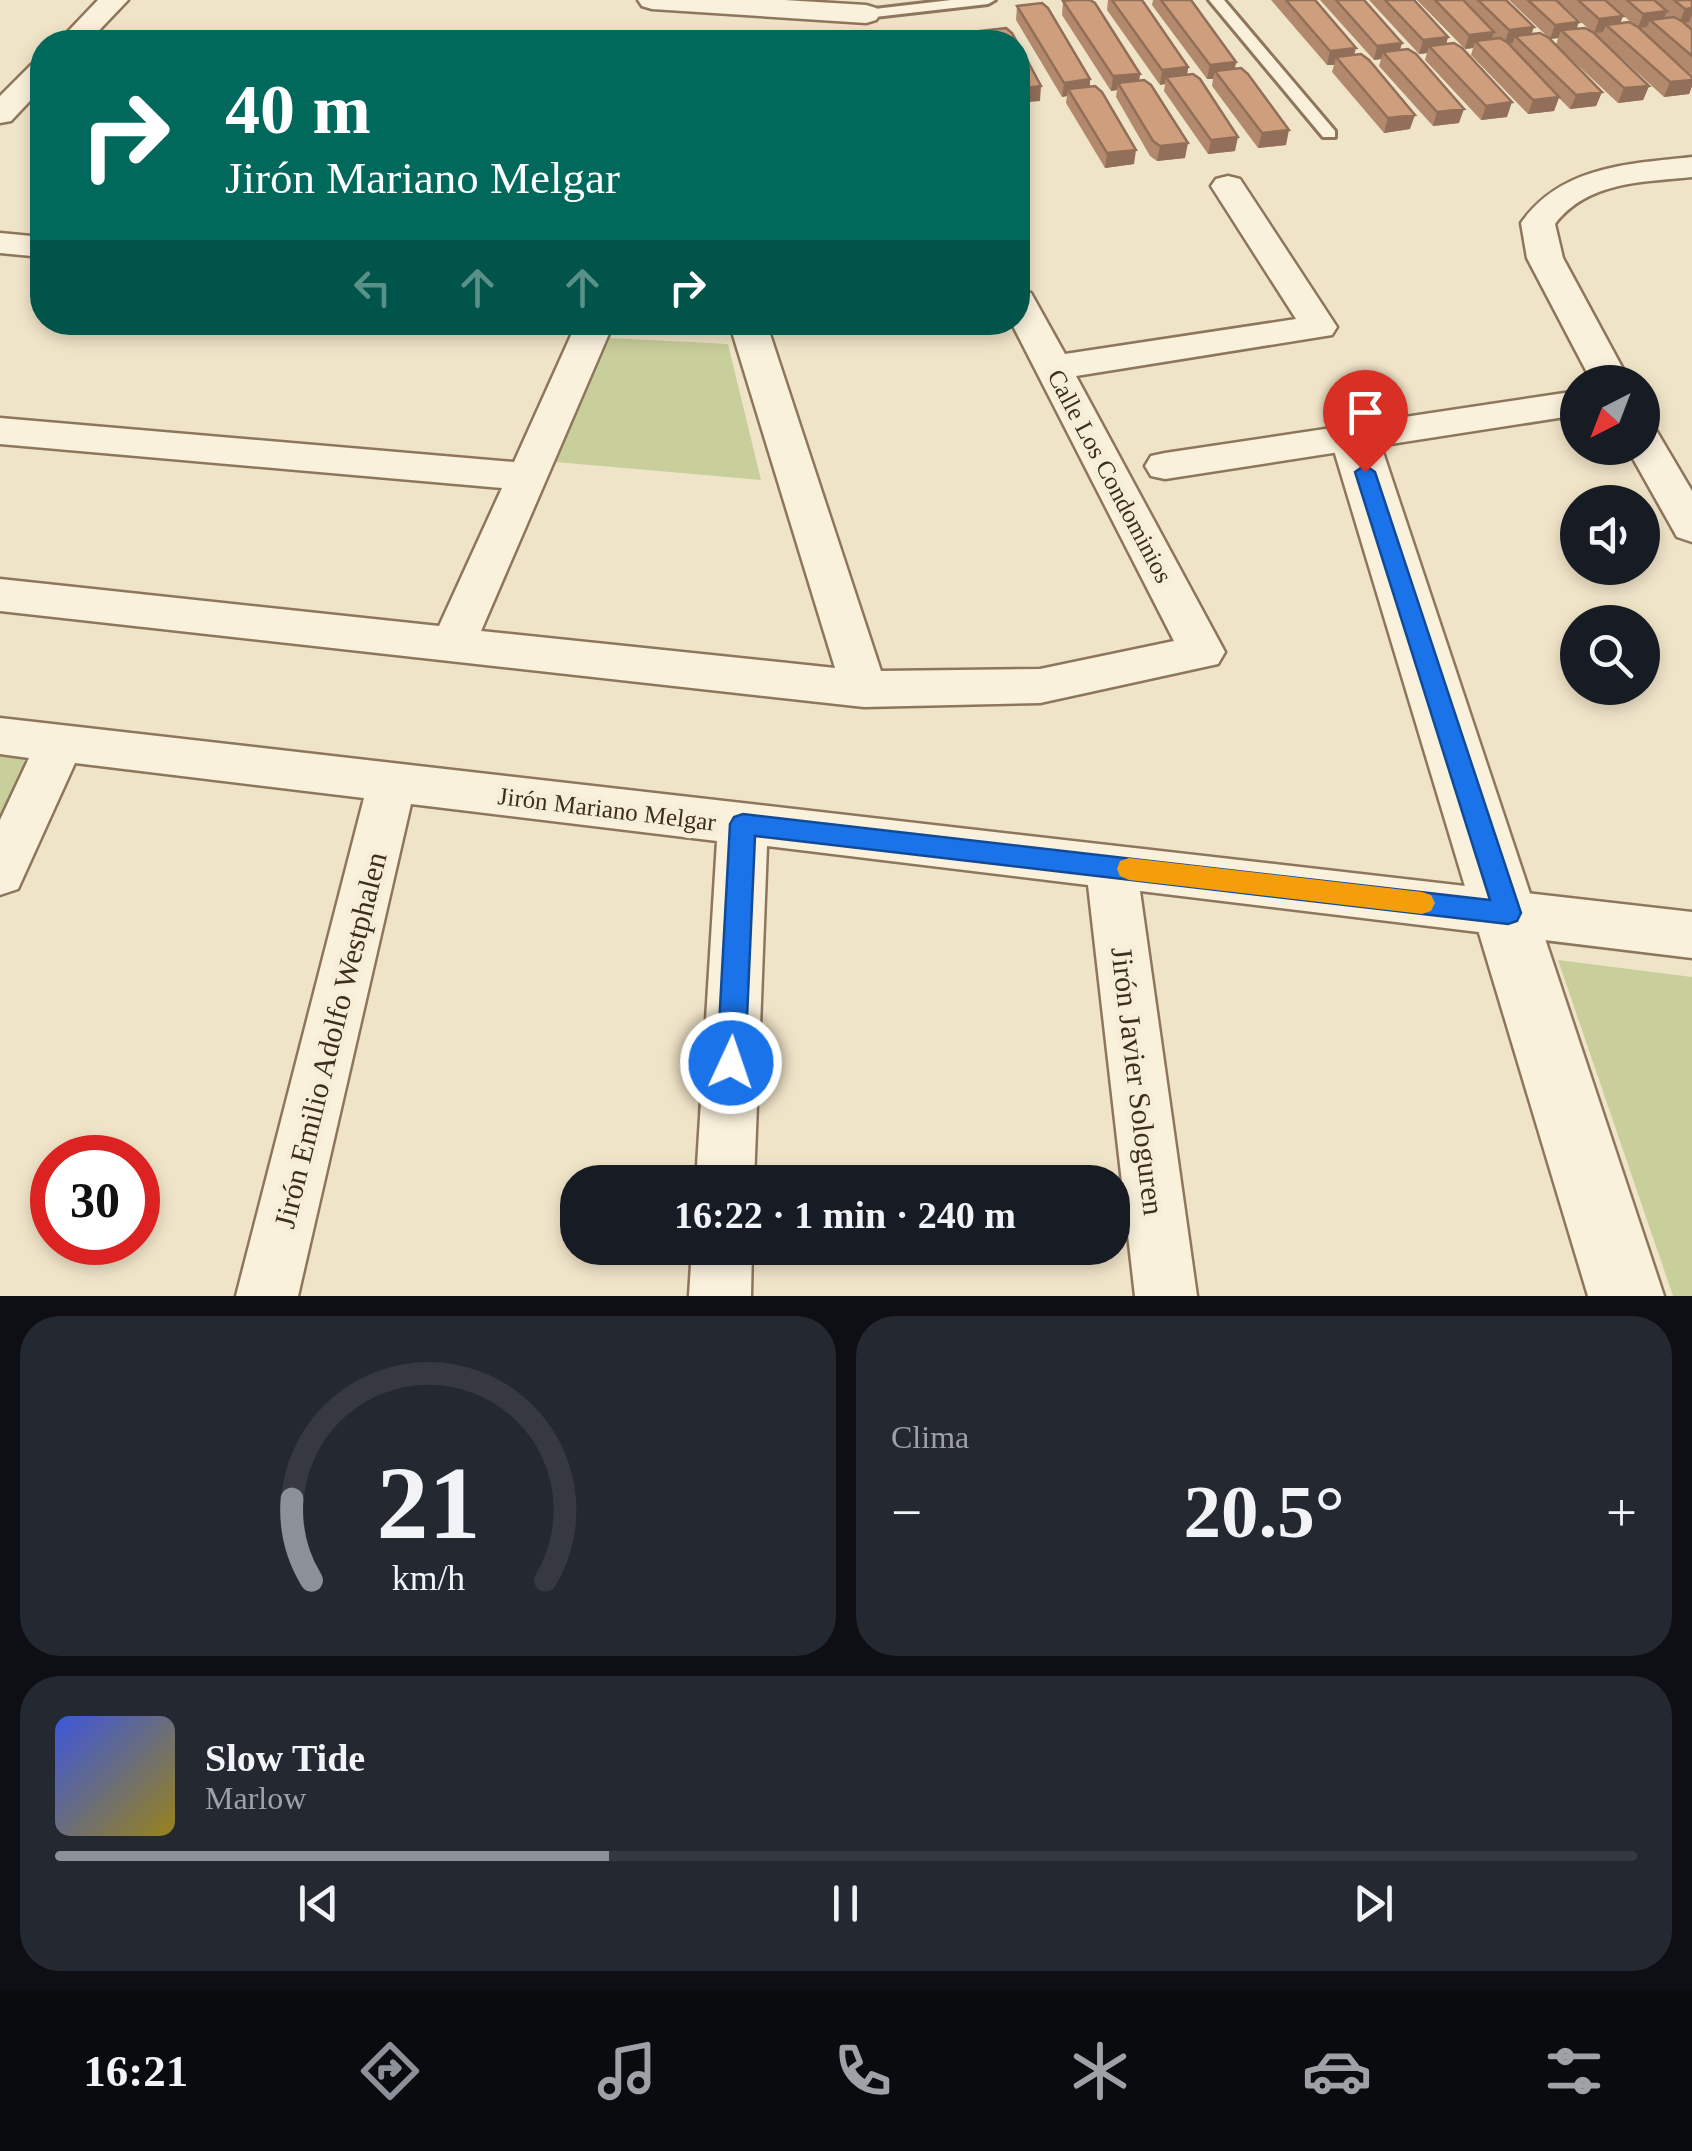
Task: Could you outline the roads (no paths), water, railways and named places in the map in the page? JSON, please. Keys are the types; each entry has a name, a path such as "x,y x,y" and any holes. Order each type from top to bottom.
{"street":[{"path":"84,30 114,0"},
{"path":"652,0 863,7 875,30"},
{"path":"0,114 30,83"},
{"path":"1602,365 1545,258 1538,224 1546,209 1579,188 1603,180 1692,167"},
{"path":"1053,368 1319,327 1228,186"},
{"path":"0,243 30,247"},
{"name":"Calle Los Condominios","path":"864,689 1040,686 1202,652 1030,324"},
{"path":"454,642 590,335"},
{"path":"0,595 864,689 751,335"},
{"path":"1165,466 1560,406"},
{"path":"0,431 528,478"},
{"path":"1354,437 1508,913 1626,1296"},
{"path":"1656,465 1692,527"},
{"name":"Jirón Mariano Melgar","path":"0,736 1692,935"},
{"path":"0,874 60,744"},
{"name":"Jirón Emilio Adolfo Westphalen","path":"267,1296 392,784"},
{"path":"727,1165 743,824"},
{"name":"Jirón Javier Sologuren","path":"1111,867 1166,1296"},
{"path":"720,1296 721,1265"}],"lane":[{"path":"863,7 988,0"},
{"path":"1216,0 1328,134"}]}
